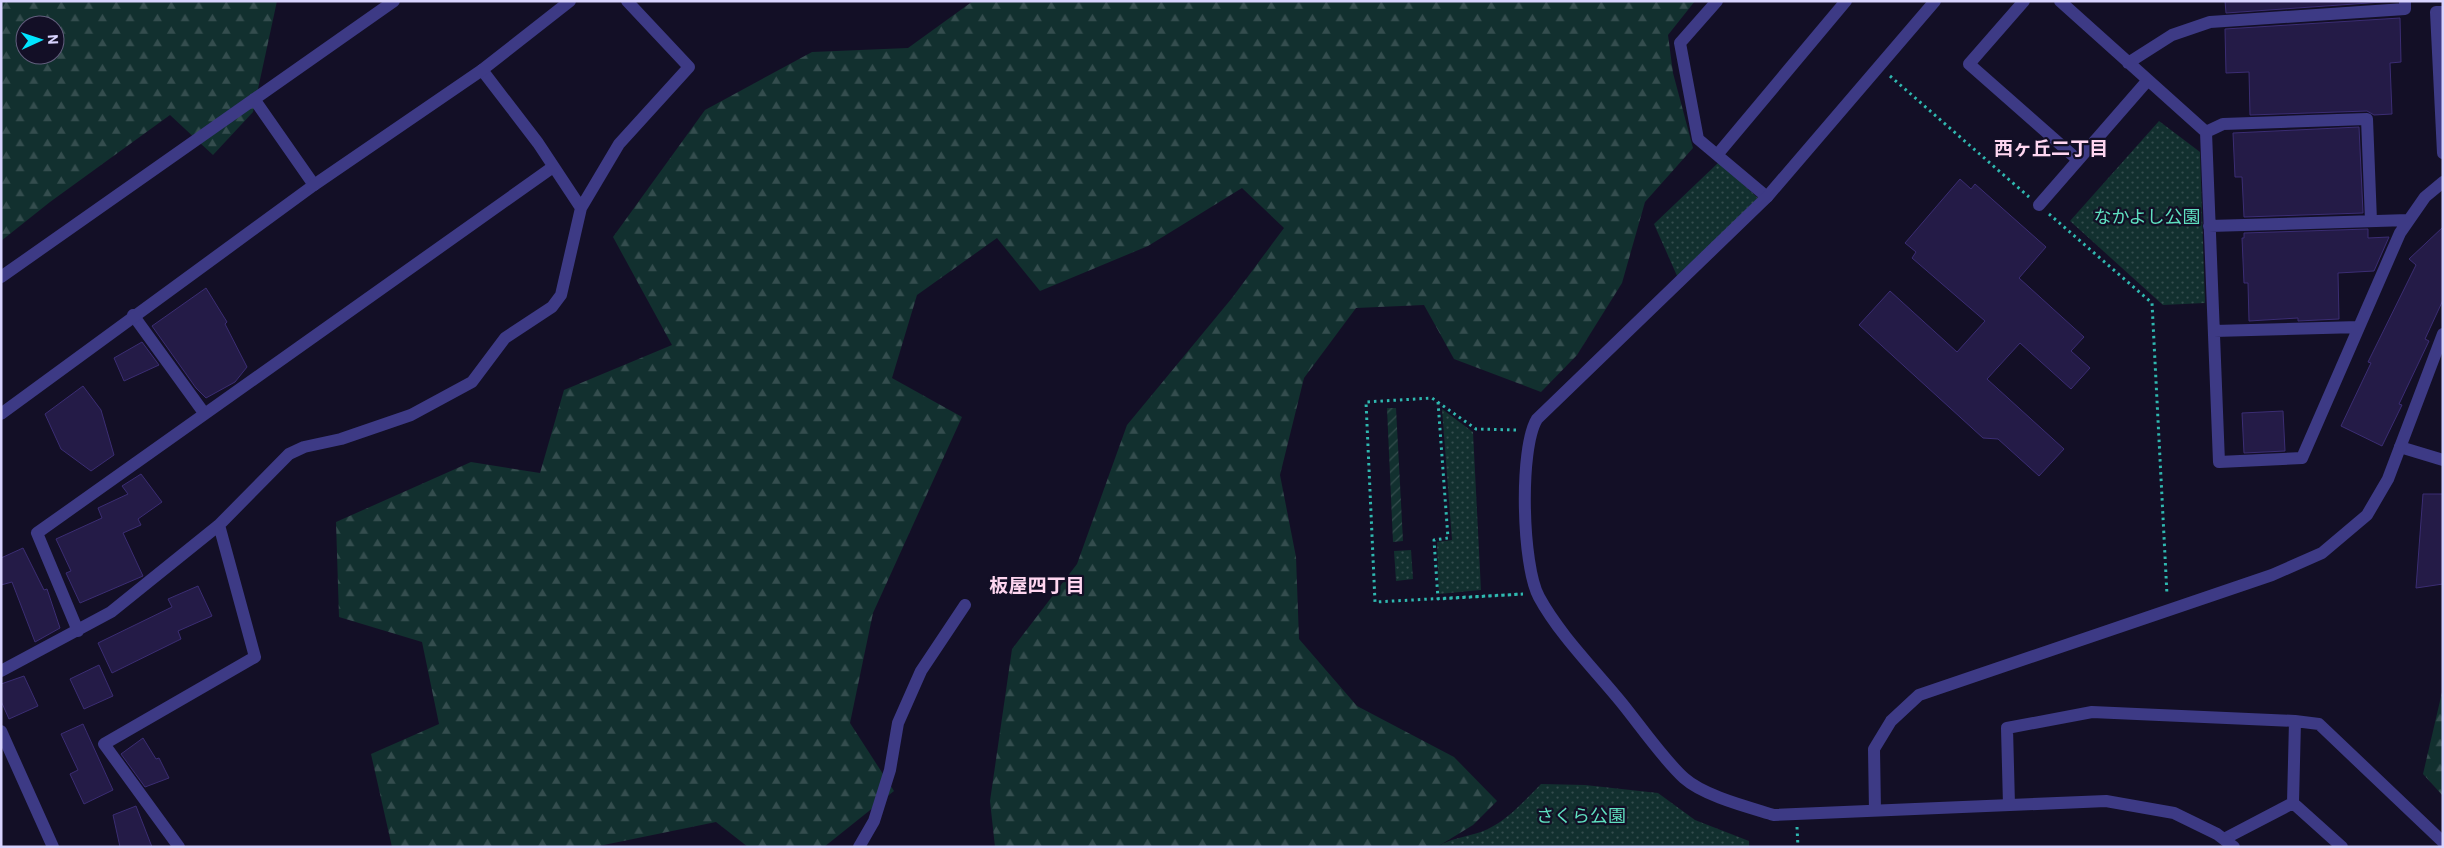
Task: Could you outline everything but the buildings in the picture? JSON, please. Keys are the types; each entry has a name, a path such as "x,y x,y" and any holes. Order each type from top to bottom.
{"street":[{"path":"1,277 394,1"},
{"path":"1,414 314,185 482,70 570,1"},
{"path":"1,672 110,612 219,525 289,454 304,447 341,439 411,415 472,382 505,338 552,307 561,295 581,208 619,144 689,67 627,1"},
{"path":"1717,1 1680,43 1698,139 1767,196"},
{"path":"1717,155 1846,1"},
{"path":"1935,1 1767,196 1537,419 1531,430 1528,450 1525,535 1538,596 1566,634 1684,778 1725,801 1774,815 2106,801 2174,812 2229,843 2293,803"},
{"path":"2024,1 1969,64 2078,160"},
{"path":"2060,1 2206,132 2219,462 2302,458 2400,233 2425,197 2443,182"},
{"path":"2128,62 2172,35 2210,22 2405,9 2405,1"},
{"path":"2443,12 2436,12 2443,153"},
{"path":"482,70 538,143 581,208"},
{"path":"2039,205 2148,80"},
{"path":"254,99 314,185"},
{"path":"2206,132 2223,124 2367,119 2371,221"},
{"path":"78,631 37,533 553,167"},
{"path":"2209,226 2409,220"},
{"path":"134,315 204,413"},
{"path":"2214,331 2359,327"},
{"path":"1875,811 1874,749 1892,721 1919,695 2272,575 2322,553 2367,515 2388,479 2443,334"},
{"path":"2400,447 2443,460"},
{"path":"179,847 104,744 255,657 219,525"},
{"path":"859,847 874,821 890,770 898,723 921,671 965,605"},
{"path":"2009,805 2007,728 2092,712 2296,721 2319,724 2443,842"},
{"path":"2293,803 2296,721"},
{"path":"1,731 53,847"},
{"path":"2293,803 2342,847"}],"path":[{"path":"1879,66 2152,303 2168,611"},
{"path":"1519,439 1518,430 1476,429 1432,398 1366,402 1375,602 1528,594"},
{"path":"1438,402 1448,538 1434,540 1438,599"}],"green space":[{"path":"1,1 277,1 253,112 213,155 170,115 50,202 1,241"},
{"path":"973,1 1695,1 1668,35 1673,73 1693,148 1645,202 1622,283 1577,355 1541,392 1454,359 1424,305 1356,308 1304,378 1280,475 1296,557 1299,639 1357,706 1454,757 1497,801 1473,825 1437,847 995,847 990,801 1012,649 1077,564 1127,425 1232,298 1284,228 1242,188 1148,246 1040,291 997,238 917,295 892,378 962,417 873,613 850,723 894,791 824,847 748,847 716,822 594,847 392,847 371,754 439,724 422,642 339,617 336,522 471,462 540,473 564,390 672,345 613,237 705,110 812,52 908,48"},
{"name":"なかよし公園","path":"2159,121 2200,152 2205,303 2163,305 2070,221"},
{"path":"1719,162 1758,198 1682,287 1654,224"},
{"path":"1387,408 1396,408 1403,541 1393,542"},
{"path":"1442,409 1473,432 1481,590 1439,594 1437,542 1452,540"},
{"path":"1411,550 1413,579 1396,581 1394,551"},
{"path":"2443,688 2443,796 2423,774"},
{"name":"さくら公園","path":"1541,784 1585,785 1658,793 1695,820 1749,841 1749,847 1437,847 1449,841 1482,832 1496,825 1516,809"}],"district":[{"name":"西ヶ丘二丁目","path":"2051,148"},
{"name":"板屋四丁目","path":"1037,585"}]}
